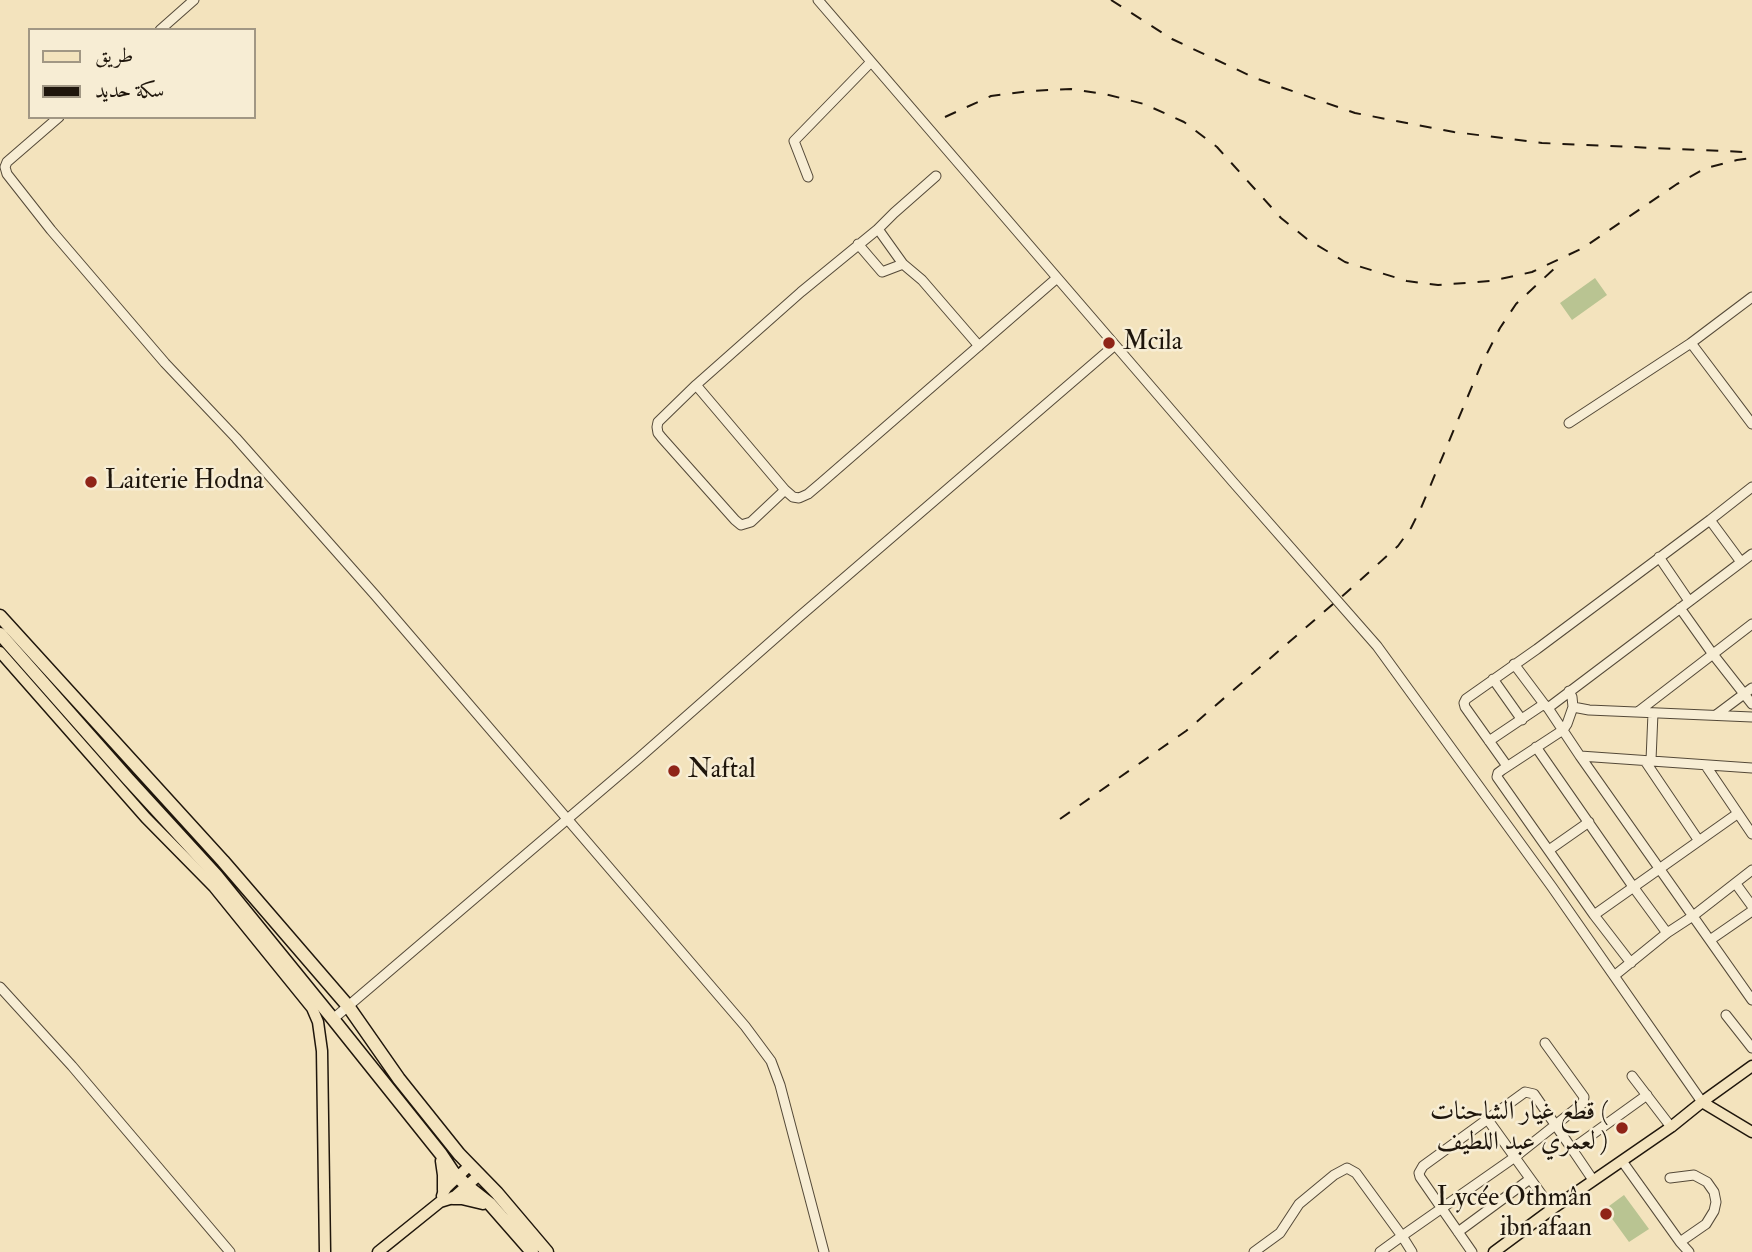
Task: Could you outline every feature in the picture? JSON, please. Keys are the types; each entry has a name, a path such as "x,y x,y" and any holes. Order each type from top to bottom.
{"highway":[{"path":"0,615 223,862 348,1006 399,1079 459,1154 497,1193 547,1252"},
{"path":"0,634 216,875 457,1176 490,1204 532,1252"},
{"path":"441,1154 446,1197 490,1204"}],"main road":[{"path":"0,652 146,818 214,887 312,1008 318,1022 322,1051 327,1249"},
{"path":"1494,1252 1671,1127 1752,1066"},
{"path":"1702,1102 1752,1132"},
{"path":"446,1197 457,1176 470,1164"},
{"path":"378,1252 446,1197 467,1186 479,1175"}],"street":[{"path":"162,28 194,0"},
{"path":"818,0 1377,646 1552,887 1702,1102"},
{"path":"808,177 794,141 870,62"},
{"path":"57,119 7,162 7,174 51,230 165,363 236,438 375,596 746,1026 771,1061 788,1109 824,1252"},
{"path":"785,490 751,522 741,525 662,438 658,433 658,422 696,384 936,176"},
{"path":"878,229 903,264 922,280 979,346"},
{"path":"858,244 882,272 903,264"},
{"path":"696,384 785,490 793,497 799,498 808,494 1057,278"},
{"path":"1569,423 1691,343 1752,297"},
{"path":"1691,343 1752,424"},
{"path":"333,1019 1115,345"},
{"path":"1507,766 1465,708 1466,699 1752,487"},
{"path":"1710,520 1741,562"},
{"path":"1489,741 1569,691 1752,554"},
{"path":"1659,557 1689,601"},
{"path":"1680,608 1712,653 1748,691 1752,704"},
{"path":"1639,711 1752,624"},
{"path":"1514,664 1752,1000"},
{"path":"1493,679 1522,720"},
{"path":"1569,691 1573,707 1563,730 1507,766 1498,773 1498,780 1594,915 1631,962"},
{"path":"1716,715 1748,691"},
{"path":"1573,707 1613,712 1752,717"},
{"path":"1653,713 1648,761 1699,841"},
{"path":"1536,747 1667,933"},
{"path":"1580,756 1752,768"},
{"path":"1706,766 1752,834"},
{"path":"1594,915 1737,814"},
{"path":"1549,850 1589,822"},
{"path":"1614,976 1752,870"},
{"path":"1735,884 1752,906"},
{"path":"1710,940 1752,911"},
{"path":"0,987 72,1066 230,1252"},
{"path":"1726,1015 1752,1048"},
{"path":"1380,1252 1515,1157 1582,1105 1584,1097 1545,1043"},
{"path":"1632,1076 1671,1127"},
{"path":"1472,1252 1420,1178 1421,1168 1525,1092 1534,1094 1593,1180"},
{"path":"1572,1149 1647,1095"},
{"path":"1488,1120 1552,1209"},
{"path":"1622,1161 1689,1252"},
{"path":"1254,1252 1280,1233 1298,1204 1347,1168 1356,1173 1412,1252"},
{"path":"1670,1178 1694,1175 1707,1182 1714,1192 1716,1202 1706,1224 1681,1242"},
{"path":"1458,1232 1530,1178"}],"green space":[{"path":"1595,278 1607,295 1572,320 1560,303"},
{"path":"1624,1195 1649,1229 1629,1242 1605,1209"}],"railway":[{"path":"1111,0 1172,39 1255,78 1355,113 1454,132 1542,143 1745,152"},
{"path":"945,117 991,96 1030,91 1071,89 1144,104 1184,122 1217,147 1281,218 1307,239 1345,262 1407,281 1438,285 1491,281 1532,272 1583,248 1677,184 1706,168 1752,158"},
{"path":"1060,819 1186,731 1398,546 1421,508 1481,365 1500,328 1516,304 1556,267"}],"place":[{"name":"Mcila","path":"1109,343"},
{"name":"Laiterie Hodna","path":"91,482"},
{"name":"Naftal","path":"674,771"},
{"name":"قطع غيار الشاحنات ( لعمري عبد اللطيف )","path":"1622,1128"},
{"name":"Lycée Othmân ibn afaan","path":"1606,1214"}]}
